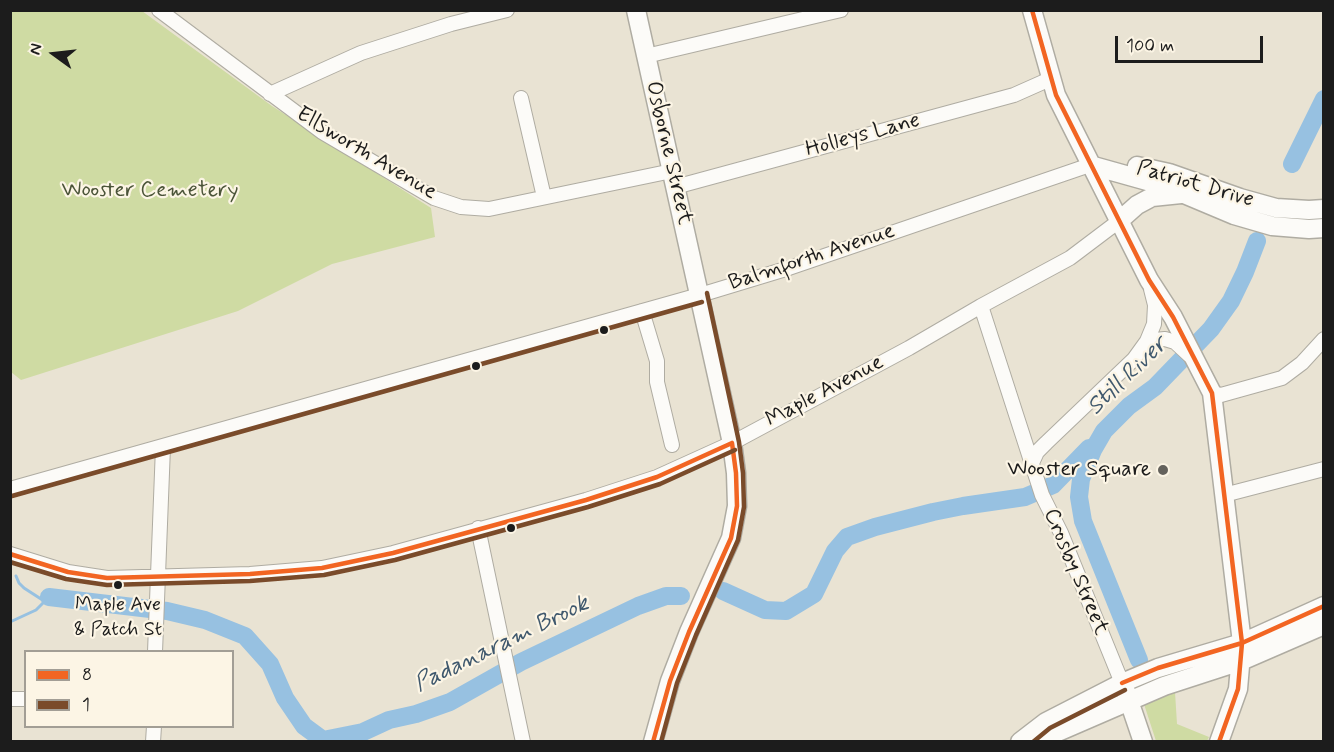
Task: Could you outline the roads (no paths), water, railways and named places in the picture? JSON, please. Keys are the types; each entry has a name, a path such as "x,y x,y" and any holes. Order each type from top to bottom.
{"main road":[{"name":"Osborne Street","path":"636,10 732,443 737,506 731,538 681,651 659,714 653,741"},
{"path":"1032,10 1050,79 1090,165 1178,338 1197,362 1212,393 1241,652 1238,689 1219,741"},
{"name":"Patriot Drive","path":"1090,165 1112,163 1169,173 1239,198 1276,208 1323,209"},
{"name":"Patriot Drive","path":"1090,165 1139,177 1234,216 1272,226 1323,228"},
{"name":"Patriot Drive","path":"1119,221 1137,205 1152,197 1182,194"},
{"path":"1026,741 1053,734 1241,652 1323,606"},
{"path":"1020,741 1046,722 1122,682 1158,668 1241,652 1323,625"},
{"name":"Crosby Street","path":"1122,682 1131,700 1143,741"}],"street":[{"name":"Ellsworth Avenue","path":"159,10 322,132 434,198 461,207 489,208 544,197 674,179"},
{"path":"270,94 371,49 451,24 507,10"},
{"path":"646,56 841,10"},
{"name":"Holleys Lane","path":"674,179 1014,95 1050,79"},
{"path":"521,98 544,197"},
{"name":"Balmforth Avenue","path":"10,489 700,295 789,268 1090,165"},
{"name":"Maple Avenue","path":"30,561 68,572 107,578 250,574 322,568 393,553 586,500 657,477 732,443 1070,258 1119,221"},
{"path":"1033,467 1037,453 1046,443 1134,359 1148,341 1154,324 1155,305 1149,280"},
{"name":"Crosby Street","path":"981,306 1042,495 1061,533 1122,682"},
{"path":"642,311 657,361 657,382 672,445"},
{"path":"1143,348 1155,340 1178,338"},
{"path":"1212,393 1221,395 1282,378 1302,363 1323,339"},
{"path":"155,650 163,447"},
{"path":"1224,495 1323,470"},
{"path":"478,528 504,661 523,741"},
{"path":"10,549 30,561"},
{"path":"10,554 30,561"}],"waterway":[{"name":"Still River","path":"1292,164 1324,99"},
{"name":"Still River","path":"1139,660 1083,521 1079,497 1081,479 1104,431 1129,406 1155,387 1211,329 1231,301 1257,241"},
{"name":"Padanaram Brook","path":"723,591 765,610 786,611 814,594 835,551 847,537 933,512 1025,497 1053,485 1089,448"},
{"name":"Padanaram Brook","path":"16,576 24,588 41,599 48,597"},
{"name":"Padanaram Brook","path":"49,597 167,611 205,620 245,636 270,664 285,698 304,726 323,740 363,732 389,720 416,714 450,702 521,662 638,606 666,596 681,596"},
{"path":"10,622 36,610 49,597"}],"place":[{"name":"Wooster Square","path":"1163,470"},
{"name":"Maple Ave & Patch St","path":"118,585"}],"park label":[{"name":"Wooster Cemetery","path":"150,191"}]}
